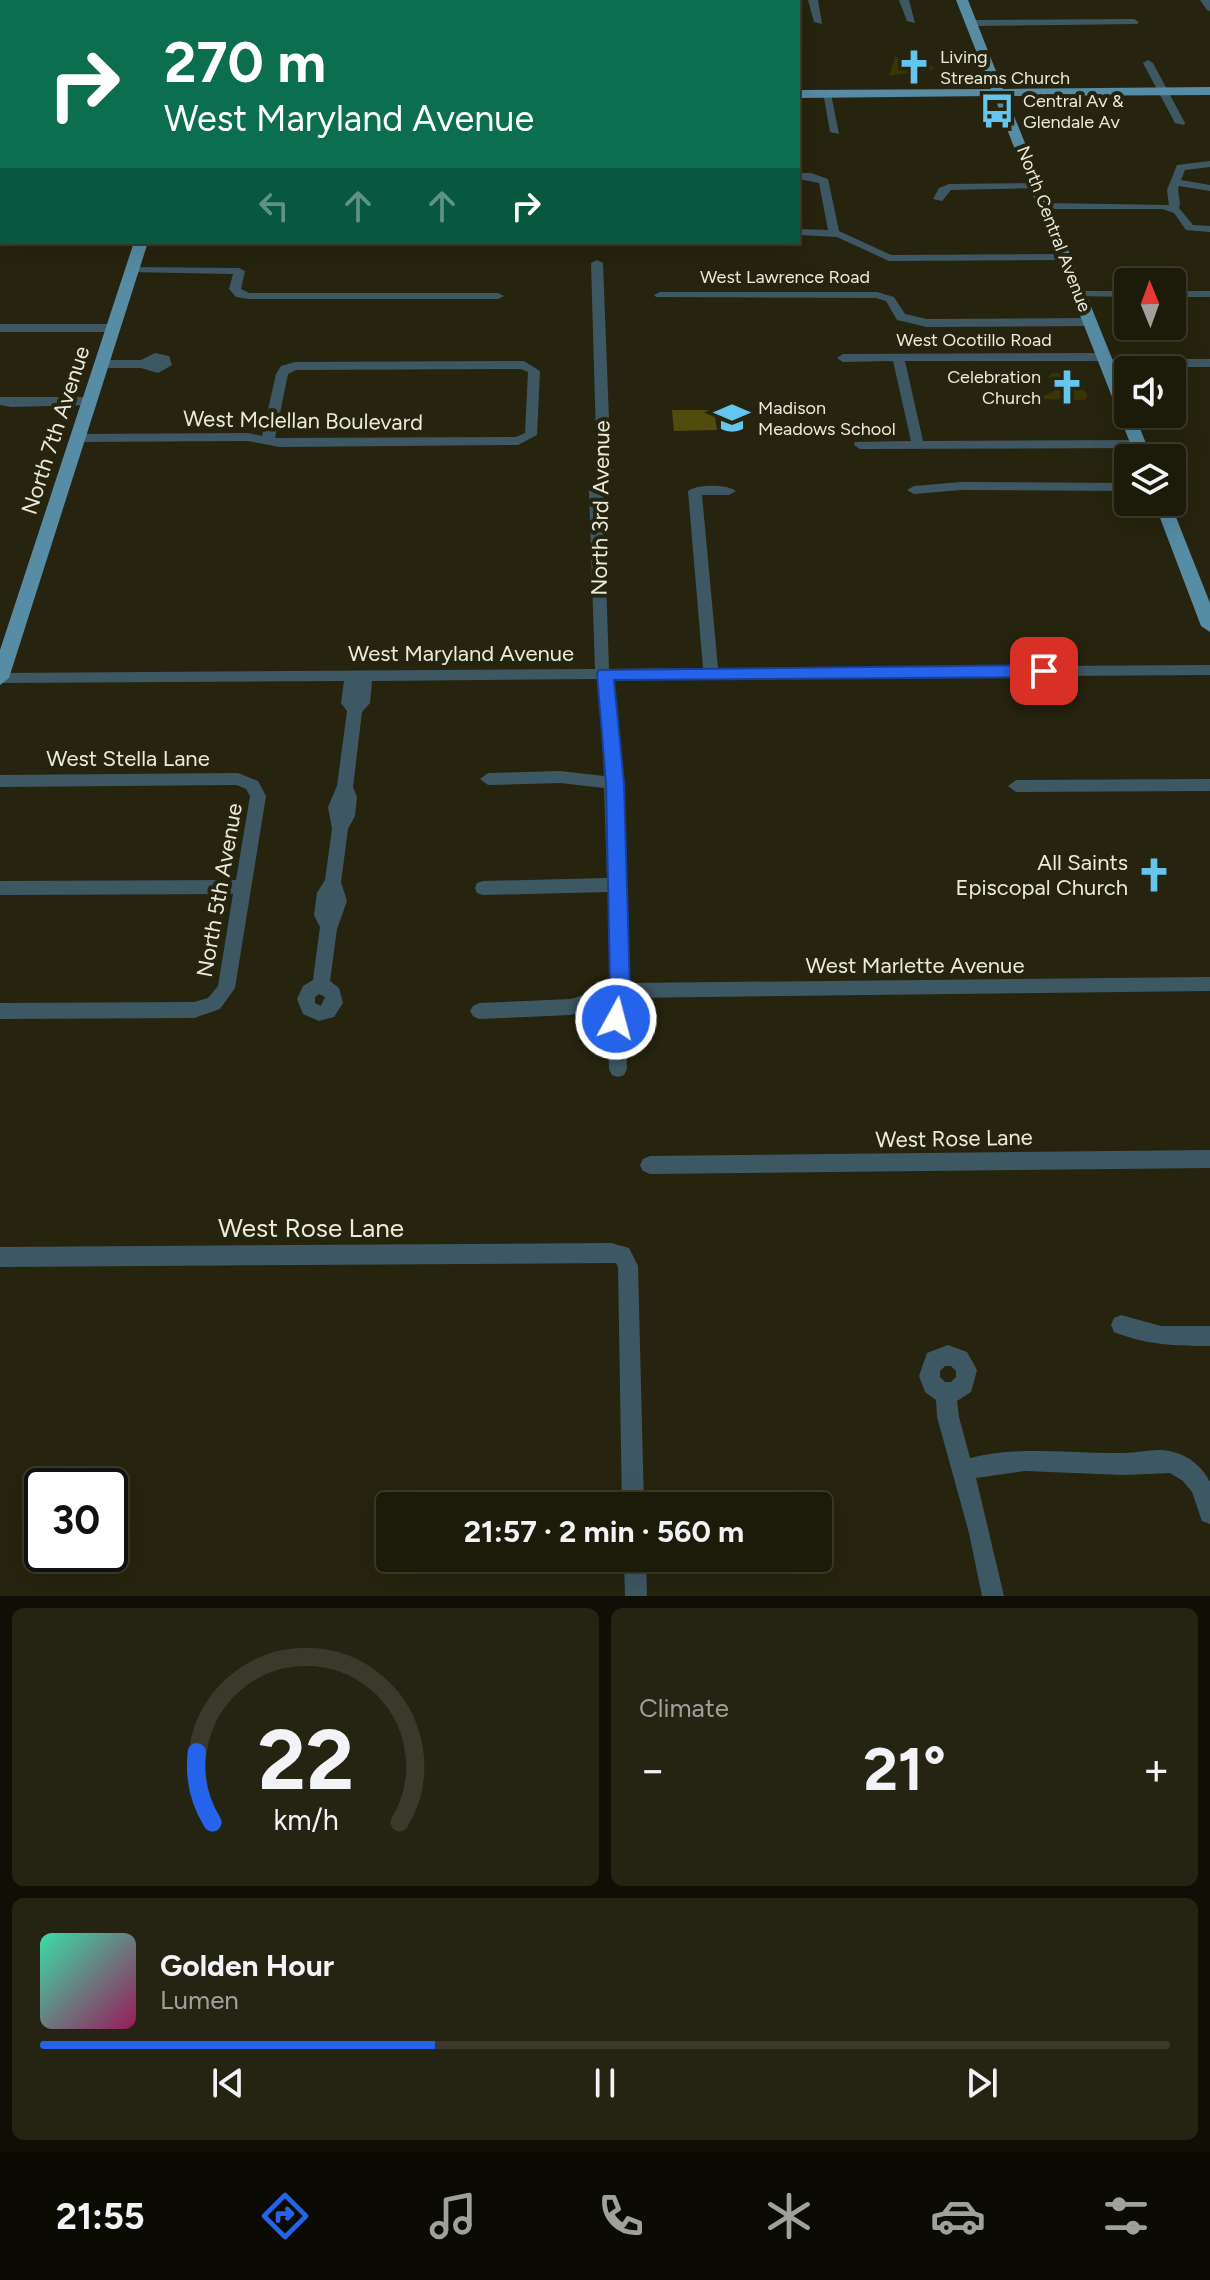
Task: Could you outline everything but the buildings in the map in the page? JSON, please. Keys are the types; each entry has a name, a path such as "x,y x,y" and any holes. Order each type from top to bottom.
{"main road":[{"name":"North Central Avenue","path":"962,0 1139,444"},
{"path":"800,94 1210,91"},
{"name":"North 7th Avenue","path":"0,678 140,244"},
{"path":"1167,516 1210,626"}],"street":[{"path":"813,0 819,22"},
{"path":"904,0 912,21"},
{"path":"1205,0 1210,8"},
{"path":"972,23 1134,22"},
{"path":"1148,63 1180,123"},
{"path":"826,94 835,132"},
{"path":"1173,208 1172,190 1181,167 1210,164"},
{"path":"800,176 824,181 834,233"},
{"path":"1175,182 1210,188"},
{"path":"938,199 949,187 1037,186"},
{"path":"1045,206 1161,205 1173,208 1188,227 1210,229"},
{"path":"800,232 834,233 889,258 1065,257"},
{"name":"North 3rd Avenue","path":"597,263 604,472 596,492 600,664 605,674 615,783 618,1069"},
{"path":"132,270 239,271 235,289 240,295 249,296 498,296"},
{"path":"1079,294 1114,294"},
{"path":"1186,294 1210,294"},
{"name":"West Lawrence Road","path":"660,295 877,295 890,299 901,317 927,323 1090,322"},
{"path":"0,328 113,328"},
{"name":"West Ocotillo Road","path":"843,358 1210,363"},
{"path":"898,358 918,445"},
{"path":"102,364 145,364"},
{"name":"West Mclellan Boulevard","path":"79,438 296,443 526,440 531,435 534,371 530,367 295,366 285,369 268,440"},
{"path":"0,401 30,404 90,401"},
{"path":"860,445 1114,450"},
{"path":"914,490 961,486 1114,487"},
{"path":"711,673 695,491 729,491"},
{"name":"West Maryland Avenue","path":"0,678 1210,670"},
{"path":"321,987 329,927 337,912 339,892 333,882 340,829 347,816 349,797 345,787 355,710 362,703 358,676"},
{"path":"488,779 560,777 615,783"},
{"name":"West Stella Lane","path":"0,781 236,779 254,787"},
{"path":"1016,786 1210,785"},
{"name":"North 5th Avenue","path":"0,1011 194,1010 219,1000 226,988 243,887 257,798 254,787"},
{"path":"483,888 617,885"},
{"path":"0,888 243,887"},
{"name":"West Marlette Avenue","path":"479,1011 571,1007 618,992 1210,984"},
{"name":"West Rose Lane","path":"650,1165 1210,1159"},
{"name":"West Rose Lane","path":"0,1257 622,1255 628,1266 633,1492"},
{"path":"1121,1325 1161,1336 1210,1336"},
{"path":"946,1392 948,1417 964,1470 993,1596"},
{"path":"964,1470 1003,1461 1044,1458 1117,1464 1164,1461 1191,1472 1203,1489 1210,1513"},
{"path":"635,1572 636,1596"}],"shaded area":[{"path":"672,410 714,410 717,430 674,431"}],"place":[{"name":"Living Streams Church","path":"914,67"},
{"name":"Central Av & Glendale Av","path":"997,111"},
{"name":"Celebration Church","path":"1067,387"},
{"name":"Madison Meadows School","path":"732,418"},
{"name":"All Saints Episcopal Church","path":"1154,875"}],"route":[{"path":"616,1019 615,994 620,991 615,783 605,674 1044,671"}]}
